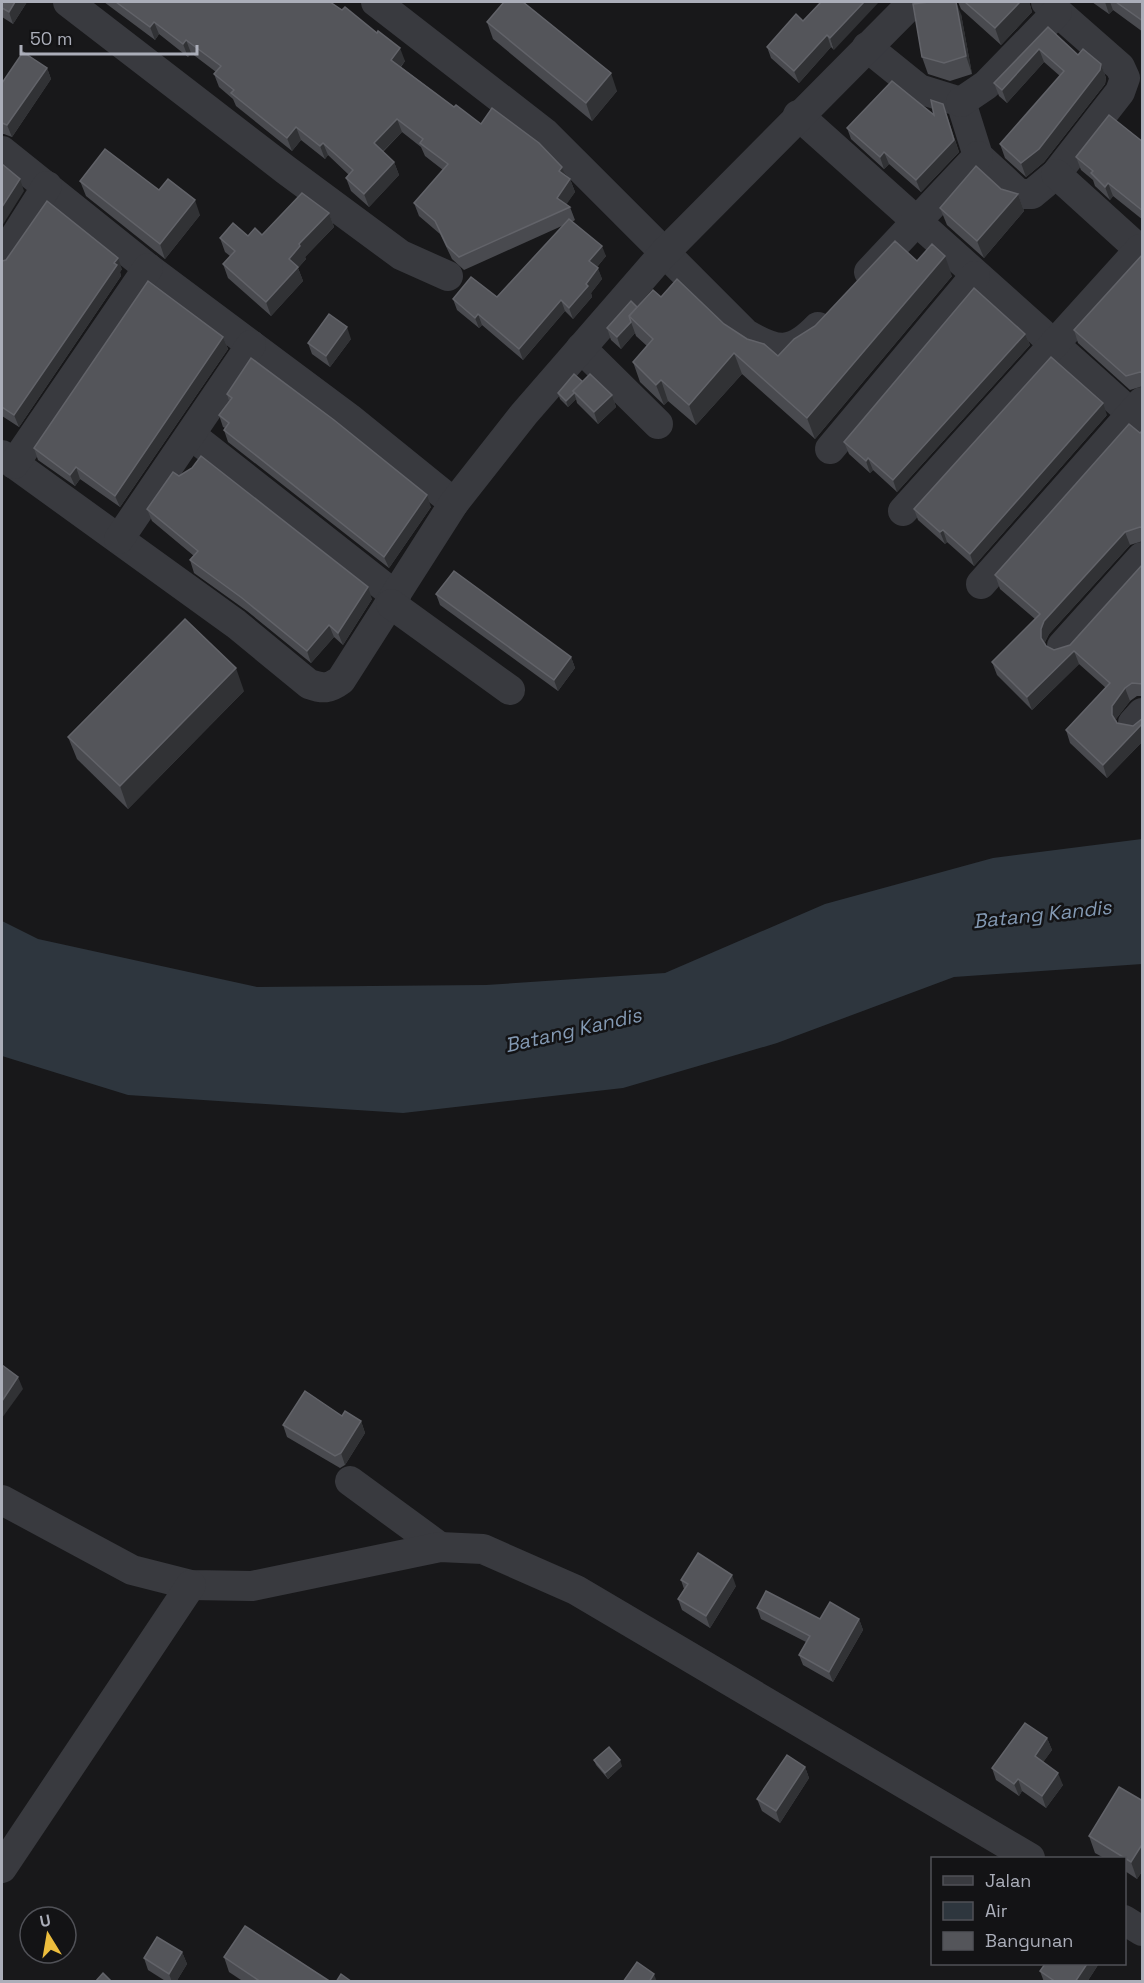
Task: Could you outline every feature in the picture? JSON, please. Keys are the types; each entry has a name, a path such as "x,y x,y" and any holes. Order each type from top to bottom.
{"street":[{"path":"68,2 286,170 401,255 448,276"},
{"path":"376,2 545,133 738,327 770,348 787,349 798,344 843,300 978,156"},
{"path":"148,268 8,460 236,624 309,684 321,689 331,688 341,680 454,503 581,348 664,253 798,115 913,2"},
{"path":"1051,5 1120,67 1125,78 1120,92 1056,174 1039,190 1024,196 1014,190 978,156 961,102 986,85 1051,5"},
{"path":"867,47 919,89 961,102"},
{"path":"798,115 975,276 1054,345 1139,413 981,584"},
{"path":"2,152 148,268 349,418 454,503"},
{"path":"903,511 1141,250 1056,174"},
{"path":"2,257 46,186"},
{"path":"830,449 975,276"},
{"path":"120,539 251,345"},
{"path":"581,348 658,424"},
{"path":"191,435 393,600 510,690"},
{"path":"1062,646 1143,557"},
{"path":"350,1481 440,1547"},
{"path":"2,1500 132,1570 191,1585 252,1586 440,1547 483,1549 576,1590 1028,1857"},
{"path":"2,1868 191,1585"},
{"path":"1126,1921 1143,1931"}],"water":[{"name":"Batang Kandis","path":"1142,839 1142,964 954,977 777,1043 623,1088 403,1113 128,1095 2,1056 2,921 38,939 257,987 486,985 665,973 825,904 993,858"}],"building":[{"path":"2,2 15,2 9,12 2,8"},
{"path":"116,2 330,2 342,10 345,7 400,48 391,60 454,107 456,105 481,124 492,108 539,143 562,167 559,171 570,179 557,198 570,207 459,257 447,246 435,221 414,203 448,164 420,143 423,139 397,119 374,143 394,162 364,194 346,178 353,170 323,143 320,146 296,127 287,138 231,93 234,90 214,74 221,66 186,40 183,44 154,22 150,27"},
{"path":"504,2 523,2 611,73 586,103 487,22"},
{"path":"821,2 864,2 830,38 827,35 794,71 767,47 796,14 803,21"},
{"path":"956,2 966,56 944,63 922,57 913,4"},
{"path":"965,2 1020,2 995,28"},
{"path":"1116,2 1143,2 1143,21"},
{"path":"1048,27 1078,55 1083,49 1101,64 1100,70 1039,149 1021,163 1000,144 1064,71 1039,49 1002,90 994,83"},
{"path":"23,52 47,68 7,125 2,123 2,83"},
{"path":"892,81 934,115 931,100 943,104 954,140 916,180 884,152 880,157 847,128"},
{"path":"1109,115 1143,142 1143,211 1108,183 1105,187 1091,173 1093,171 1076,157"},
{"path":"105,149 159,190 168,179 195,200 160,244 80,181"},
{"path":"2,164 20,179 2,207"},
{"path":"976,166 1001,189 1018,194 977,241 940,208"},
{"path":"302,193 329,213 299,244 300,246 289,259 298,267 266,302 223,264 235,251 220,238 233,223 248,236 255,228 262,235"},
{"path":"47,201 118,258 114,263 117,265 14,415 2,407 2,261 6,260"},
{"path":"569,219 602,246 589,261 598,268 586,284 588,286 569,308 561,300 519,349 478,314 475,318 453,299 471,277 497,297"},
{"path":"895,241 917,261 932,244 945,256 807,418 734,353 689,405 661,380 656,385 633,362 653,339 629,316 653,290 661,297 677,279 724,324 747,339 764,344 778,356 794,339 815,326"},
{"path":"1143,254 1143,373 1126,376 1074,330"},
{"path":"148,281 223,337 115,496 76,467 70,475 34,448"},
{"path":"974,288 1025,334 893,480 868,458 866,461 844,442"},
{"path":"631,301 637,307 629,316 631,322 617,337 607,328"},
{"path":"329,314 347,327 326,356 308,343"},
{"path":"1051,357 1103,403 970,554 914,509"},
{"path":"251,358 334,420 427,495 384,557 224,430 229,423 219,415 232,398 227,394"},
{"path":"574,374 583,382 566,401 558,393"},
{"path":"590,374 612,395 594,412 573,391"},
{"path":"1129,424 1140,433 1143,430 1143,528 1125,532 1044,621 1041,629 1041,638 1046,646 1054,650 1070,645 1143,564 1143,684 1132,683 1125,688 1112,706 1112,715 1117,723 1133,726 1143,718 1143,723 1103,765 1066,730 1110,683 1074,651 1027,697 992,662 1040,614 995,575"},
{"path":"201,456 368,587 338,633 329,625 307,651 242,598 190,560 198,551 147,509 173,472 179,476 192,468"},
{"path":"454,571 571,657 554,680 436,594"},
{"path":"185,619 236,668 120,786 68,737"},
{"path":"2,1365 18,1377 2,1401"},
{"path":"305,1391 342,1416 345,1411 361,1421 341,1453 335,1456 283,1425"},
{"path":"698,1553 732,1575 706,1616 678,1599 688,1584 681,1580"},
{"path":"766,1591 820,1619 830,1602 859,1619 829,1672 799,1655 810,1636 757,1608"},
{"path":"1025,1723 1047,1738 1035,1756 1058,1773 1042,1796 1018,1779 1014,1784 992,1768"},
{"path":"609,1747 620,1760 605,1773 594,1760"},
{"path":"787,1755 805,1767 776,1811 757,1799"},
{"path":"1119,1787 1143,1801 1143,1843 1131,1862 1089,1836"},
{"path":"245,1926 331,1982 261,1982 224,1957"},
{"path":"157,1937 182,1952 169,1974 144,1958"},
{"path":"637,1962 654,1974 649,1982 623,1982"},
{"path":"1044,1965 1086,1965 1075,1982 1056,1982 1040,1971"},
{"path":"103,1973 112,1982 95,1982"},
{"path":"341,1974 352,1982 336,1982"}]}
